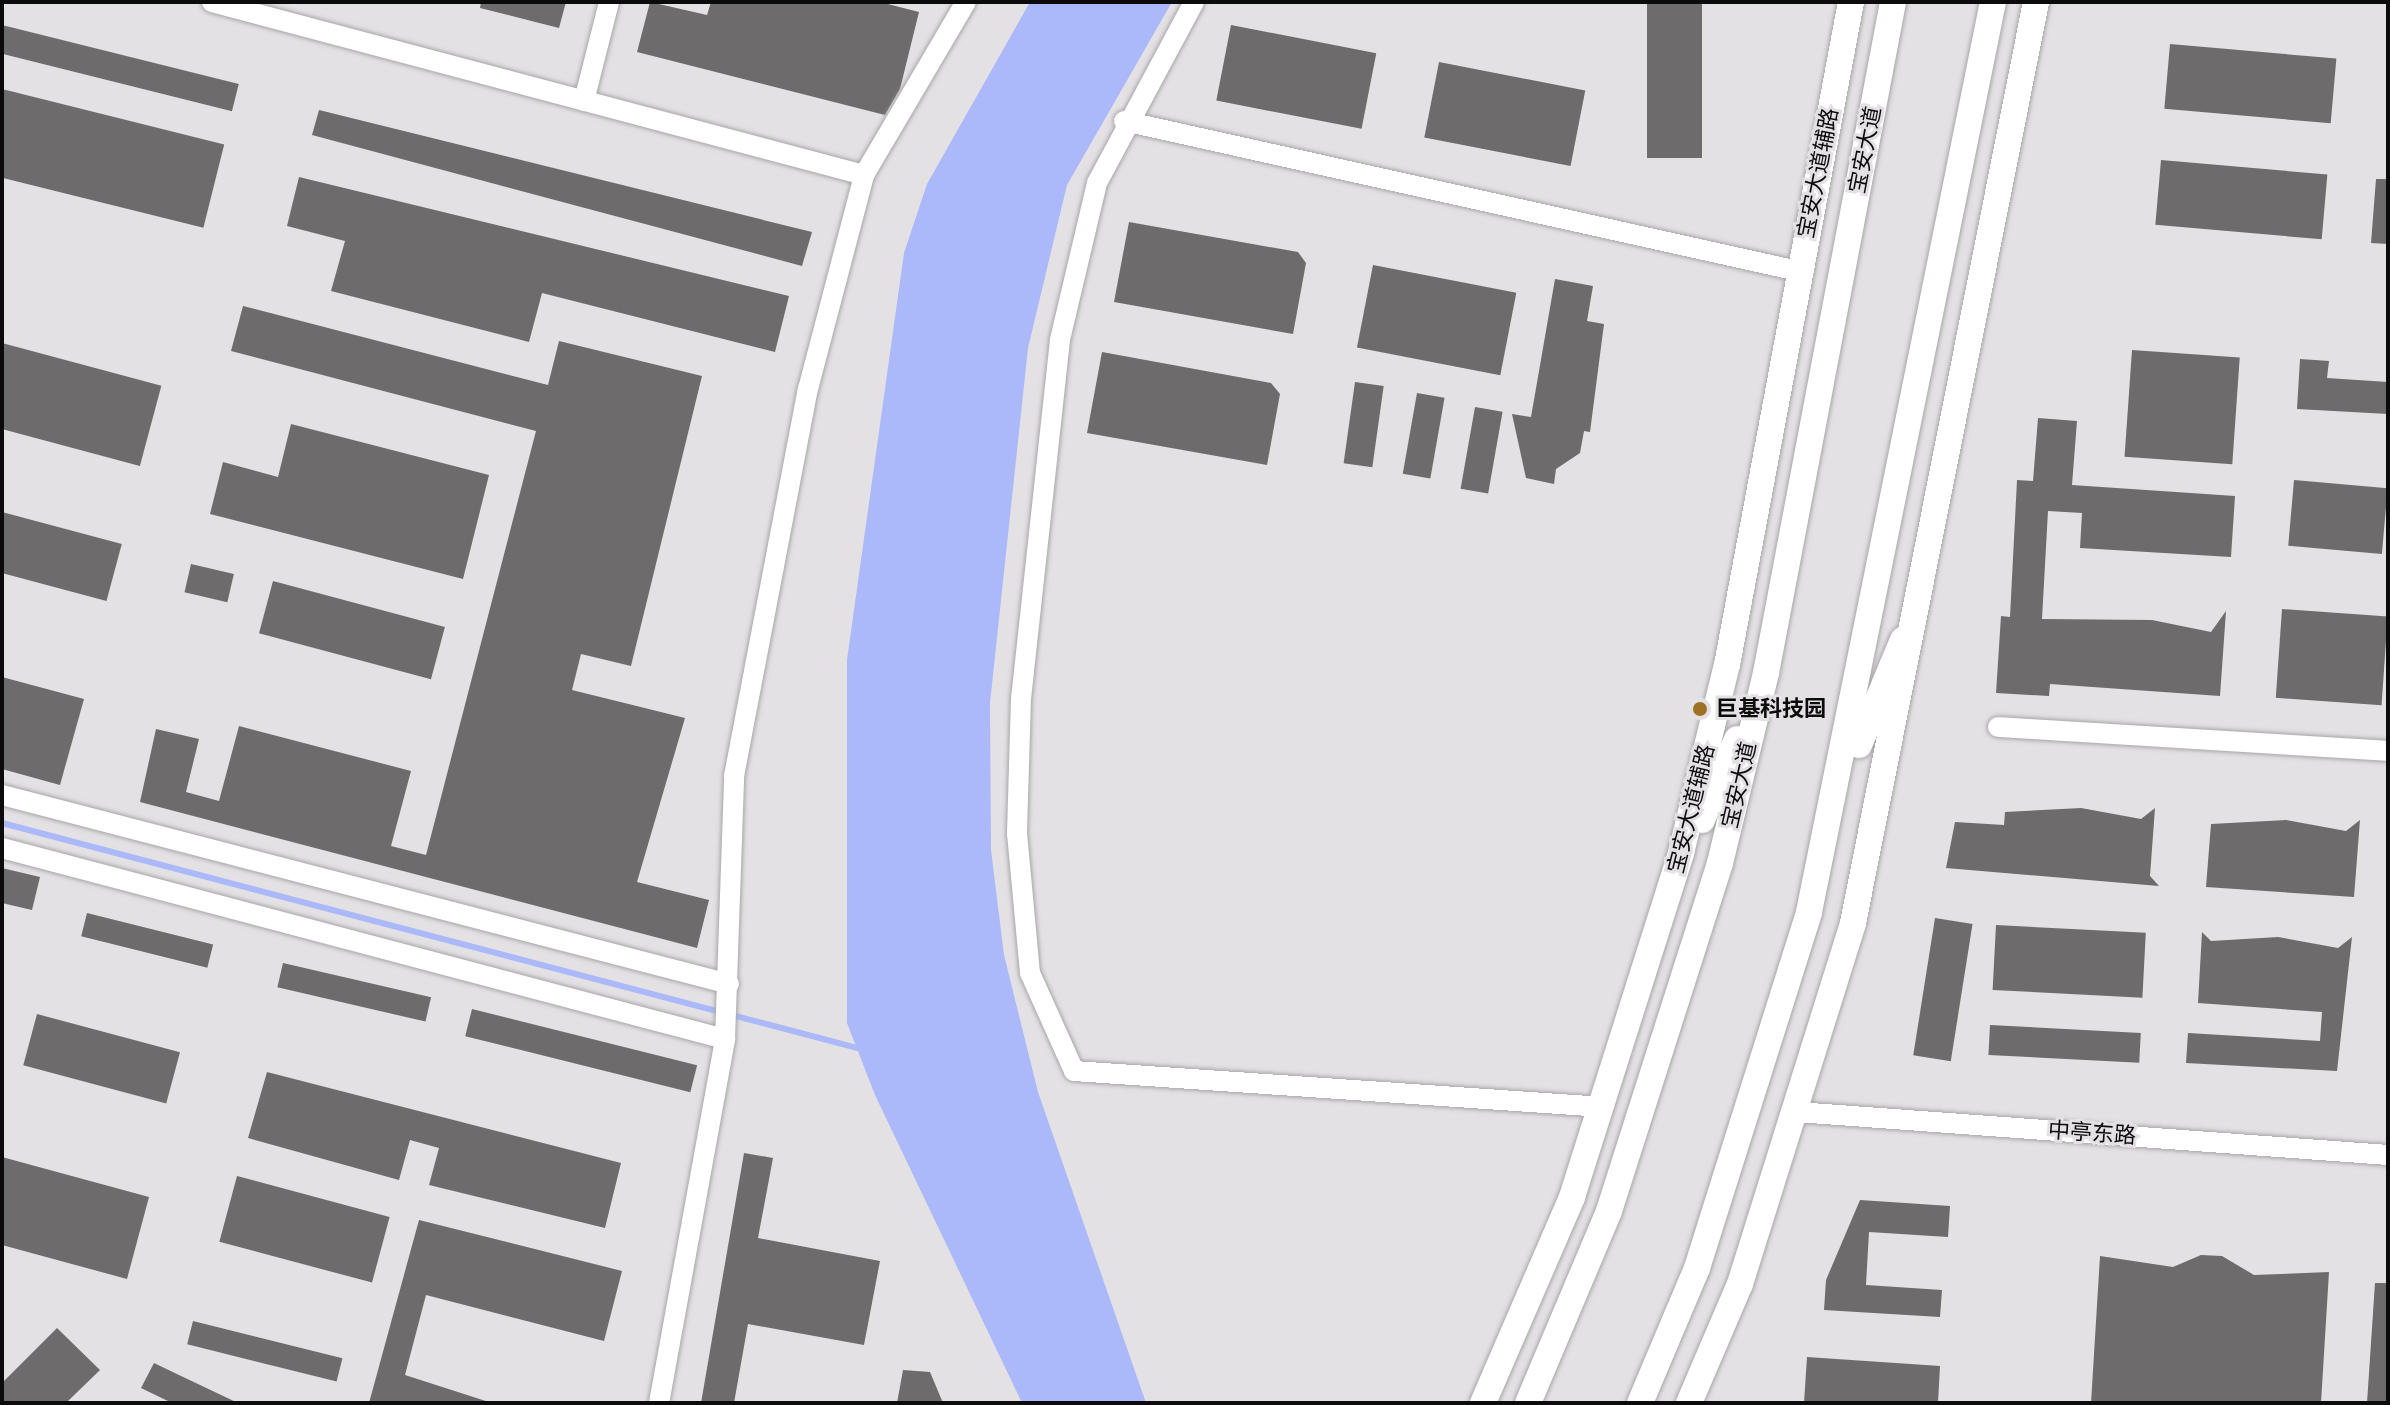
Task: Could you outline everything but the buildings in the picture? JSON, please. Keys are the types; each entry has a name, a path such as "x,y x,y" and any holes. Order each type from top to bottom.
{"main road":[{"name":"宝安大道辅路","path":"1483,1403 1603,1107 1668,898 1727,665 1798,271 1851,2"},
{"name":"宝安大道","path":"1528,1403 1609,1211 1667,1043 1766,673 1893,2"},
{"path":"1640,1403 1697,1268 1753,1099 1832,811 1993,2"},
{"path":"1689,1403 1708,1360 1797,1112 1853,923 1924,589 2036,2"},
{"path":"1832,811 1924,589"},
{"path":"1668,898 1766,673"},
{"path":"1677,1403 1708,1360"}],"street":[{"path":"212,2 864,175"},
{"path":"584,101 609,2"},
{"path":"659,1403 726,1033 734,776 808,389 864,175 966,2"},
{"path":"1194,2 1124,121 1097,183 1060,340 1021,698 1017,833 1030,973 1074,1071 1603,1107"},
{"path":"1124,121 1798,271"},
{"path":"1998,727 2388,751"},
{"path":"2,795 729,990"},
{"path":"2,848 726,1033"},
{"name":"中亭东路","path":"1797,1112 2388,1155"}],"water":[{"path":"1030,2 1172,2 1067,185 1028,348 990,703 991,850 1004,955 1038,1092 1146,1403 1022,1403 875,1095 847,1023 847,660 904,253 927,184"}],"waterway":[{"path":"2,823 861,1049"}],"place":[{"name":"巨基科技园","path":"1700,709"}]}
